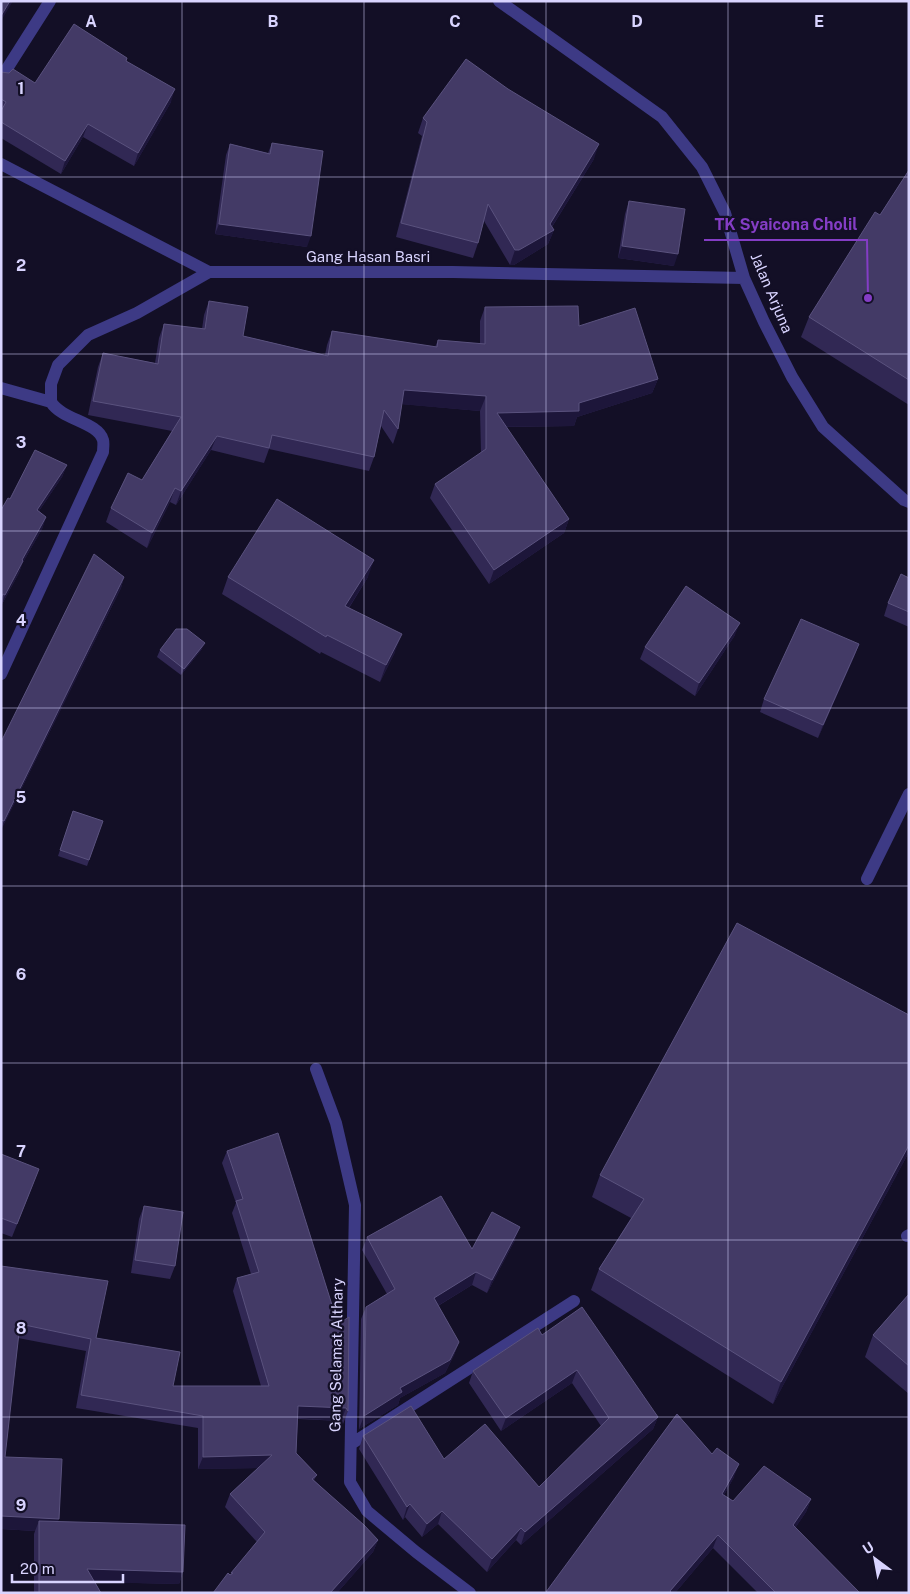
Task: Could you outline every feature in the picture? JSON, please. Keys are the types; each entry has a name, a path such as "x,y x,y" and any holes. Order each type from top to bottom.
{"street":[{"path":"1,78 50,1"},
{"name":"Jalan Arjuna","path":"499,1 662,117 702,167 724,213 744,278 764,322 792,377 823,427 907,498"},
{"path":"1,164 209,272"},
{"name":"Gang Hasan Basri","path":"51,402 51,384 58,365 88,335 137,313 209,272 453,272 744,278"},
{"path":"1,388 51,402 56,410 97,430 103,439 103,452 1,674"},
{"path":"867,879 909,794"},
{"name":"Gang Selamat Althary","path":"316,1069 336,1123 354,1205 350,1482 367,1510 416,1552 470,1593"},
{"path":"351,1444 574,1301"}],"building":[{"path":"1,1 10,1 1,16"},
{"path":"74,24 127,58 126,61 175,89 138,153 88,124 65,161 1,122 1,111 6,102 1,99 1,72 9,73 13,69 35,83"},
{"path":"466,59 508,89 599,144 550,224 554,230 519,250 515,250 488,204 478,243 401,223 427,122 423,118"},
{"path":"272,143 323,151 311,236 219,224 230,144 270,154"},
{"path":"909,170 909,380 809,317 875,212 880,215"},
{"path":"629,201 685,209 678,254 622,246"},
{"path":"209,301 248,307 243,336 328,356 332,331 437,347 438,340 485,344 485,307 578,306 579,326 635,308 658,379 579,403 579,411 497,413 569,519 494,570 435,484 486,449 486,396 404,390 398,429 384,410 374,457 272,435 269,448 217,436 181,491 175,488 152,533 111,508 128,473 142,480 181,417 93,401 103,353 158,364 164,324 205,329"},
{"path":"35,450 67,465 37,510 46,517 5,595 3,594 1,598 1,510 8,498 10,499"},
{"path":"277,499 374,560 345,606 402,634 386,665 327,635 326,637 228,577"},
{"path":"94,554 124,577 4,821 1,820 1,742"},
{"path":"901,574 909,578 909,612 888,603"},
{"path":"686,586 740,623 699,683 645,647"},
{"path":"801,619 859,644 823,725 764,699"},
{"path":"176,629 187,629 205,643 184,669 160,650"},
{"path":"73,811 103,821 89,860 60,850"},
{"path":"737,923 909,1015 909,1145 781,1382 599,1269 644,1199 600,1175"},
{"path":"278,1133 338,1324 349,1317 348,1411 346,1408 298,1406 296,1453 317,1475 312,1479 364,1525 378,1540 330,1593 213,1593 228,1573 230,1575 233,1573 231,1573 265,1532 230,1494 272,1455 203,1457 203,1416 81,1395 91,1339 20,1324 5,1457 62,1459 59,1519 1,1516 1,1266 108,1281 96,1338 180,1352 173,1386 269,1386 237,1278 259,1272 236,1201 243,1199 227,1151"},
{"path":"1,1154 39,1169 17,1224 1,1218"},
{"path":"441,1196 472,1249 492,1212 520,1227 492,1280 476,1272 434,1298 459,1342 450,1360 400,1388 402,1392 364,1416 366,1307 395,1289 367,1237"},
{"path":"144,1206 183,1212 175,1266 135,1260"},
{"path":"909,1294 909,1366 873,1335"},
{"path":"582,1307 658,1417 525,1532 521,1528 492,1559 442,1511 427,1524 410,1504 407,1507 363,1436 411,1406 444,1459 485,1424 539,1487 609,1418 577,1370 506,1418 473,1371 538,1328 542,1335"},
{"path":"677,1414 712,1454 717,1448 739,1464 722,1494 733,1501 764,1466 811,1499 793,1525 860,1593 776,1593 718,1535 670,1591 672,1593 546,1592"},
{"path":"39,1521 185,1525 183,1572 87,1569 101,1593 39,1593"}],"place":[{"name":"TK Syaicona Cholil","path":"868,298"}]}
